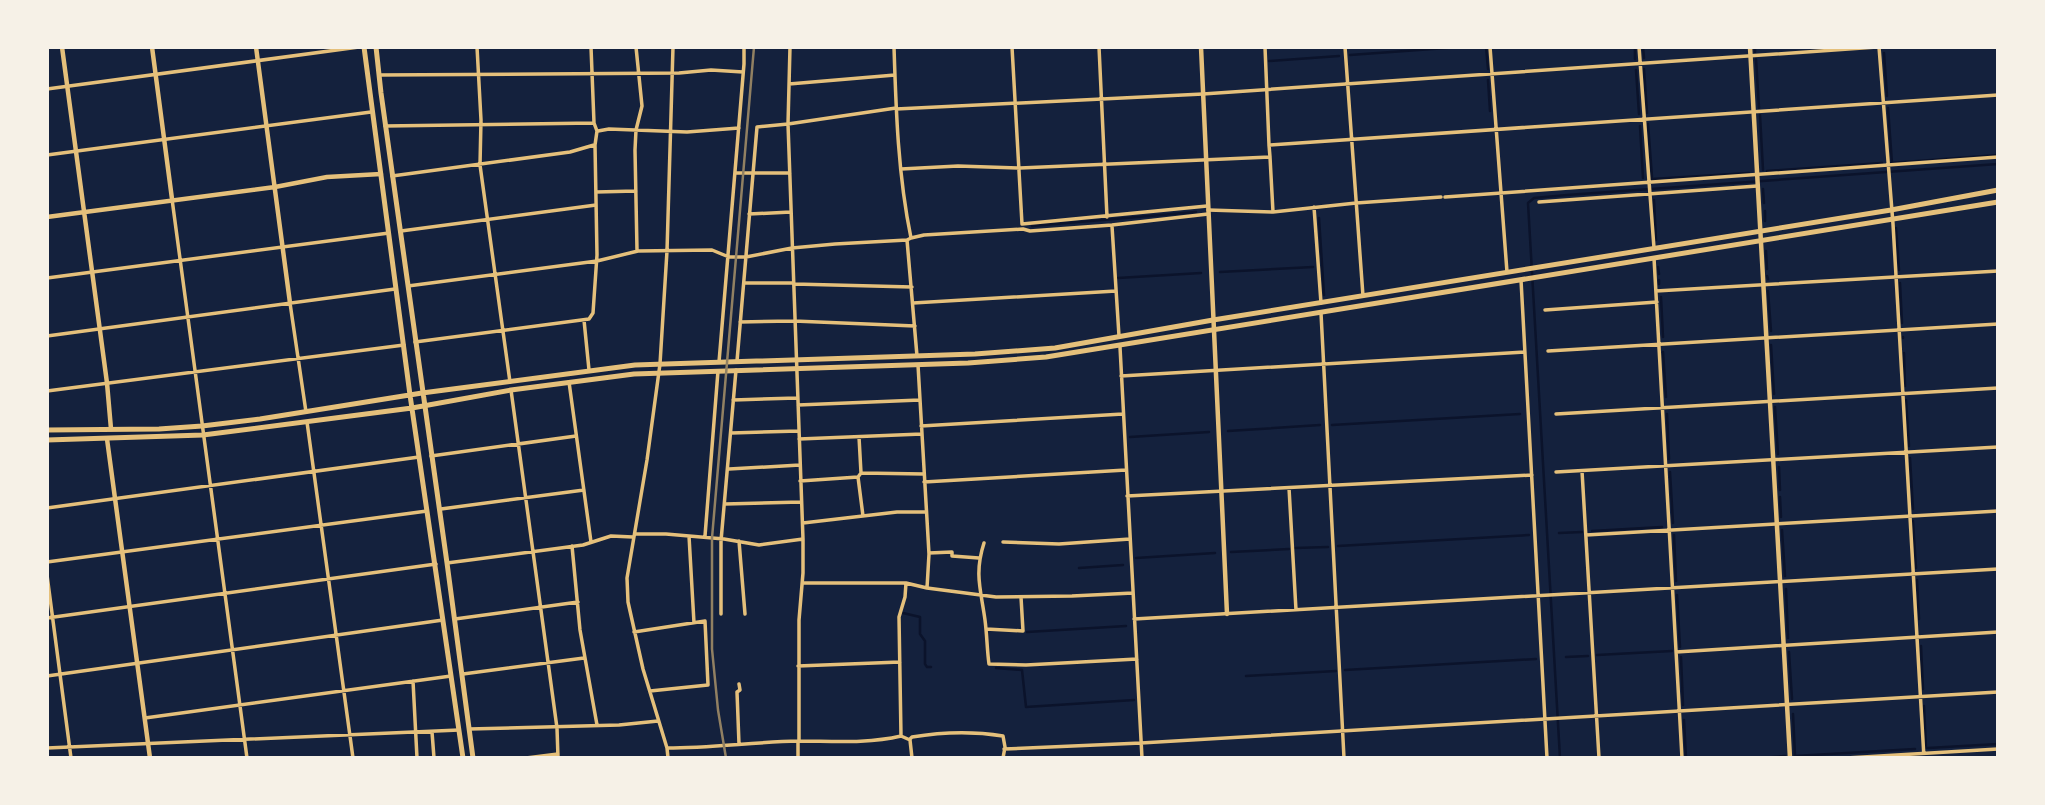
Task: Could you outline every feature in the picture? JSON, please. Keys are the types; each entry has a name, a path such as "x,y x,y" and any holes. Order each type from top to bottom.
{"main road":[{"path":"361,47 382,174 410,395 463,758"},
{"path":"376,47 472,758"},
{"path":"47,430 202,426 589,370 660,364 1028,351 1891,210 1998,190"},
{"path":"47,440 203,435 412,408 569,382 659,373 1013,361 1213,331 1998,202"}],"street":[{"path":"62,47 111,429"},
{"path":"152,47 247,758"},
{"path":"256,47 306,412"},
{"path":"47,89 361,47"},
{"path":"477,47 480,164 510,382"},
{"path":"415,342 584,320 589,319 593,313 597,261 597,131 594,122 591,47"},
{"path":"636,47 642,106 636,130 638,251"},
{"path":"668,758 634,632 627,589 660,364 667,251 673,47"},
{"path":"719,362 744,47"},
{"path":"790,47 788,124 803,539 803,583 799,620 798,758"},
{"path":"894,47 896,108 909,239 916,356"},
{"path":"1012,47 1023,227"},
{"path":"1099,47 1107,217"},
{"path":"1200,47 1227,614"},
{"path":"1265,47 1273,212"},
{"path":"1345,47 1363,297"},
{"path":"1490,47 1507,272"},
{"path":"1639,47 1654,249"},
{"path":"1749,47 1790,758"},
{"path":"737,361 757,127 896,108 1203,94 1878,47 1896,277 1924,756"},
{"path":"379,75 673,73 711,70 743,72"},
{"path":"789,84 895,75"},
{"path":"1269,145 1998,95"},
{"path":"47,155 373,112"},
{"path":"385,126 594,122"},
{"path":"597,131 609,129 671,132 739,128"},
{"path":"392,176 570,152 595,145"},
{"path":"901,169 958,166 1020,168 1270,157"},
{"path":"1539,202 1889,170 1998,157"},
{"path":"735,173 790,173"},
{"path":"47,217 275,187 327,177 382,174"},
{"path":"408,286 597,261 638,251 712,250 729,257 746,257 792,248 909,239 1107,217 1208,211 1273,212 1501,193 1758,181"},
{"path":"596,192 636,191"},
{"path":"400,231 596,205"},
{"path":"1314,207 1321,303"},
{"path":"1023,227 1030,231 1112,225 1208,211"},
{"path":"749,214 791,212"},
{"path":"1112,225 1119,336"},
{"path":"47,278 390,233"},
{"path":"1654,258 1682,758"},
{"path":"1656,290 1998,271"},
{"path":"1523,280 1532,475 1541,596 1547,758"},
{"path":"744,283 912,287"},
{"path":"47,336 397,288"},
{"path":"913,303 1116,291"},
{"path":"1545,310 1657,302"},
{"path":"1321,313 1344,758"},
{"path":"584,320 589,370"},
{"path":"740,322 794,321 915,326"},
{"path":"1548,351 1998,324"},
{"path":"47,391 404,345"},
{"path":"1120,346 1142,758"},
{"path":"1121,376 1525,352"},
{"path":"918,365 929,553 927,588"},
{"path":"721,614 722,539 736,370"},
{"path":"705,537 718,371"},
{"path":"569,382 591,542"},
{"path":"1556,414 1998,388"},
{"path":"511,390 557,728 558,756 526,758"},
{"path":"733,400 797,398"},
{"path":"798,405 920,400"},
{"path":"921,426 1123,414"},
{"path":"307,422 353,758"},
{"path":"730,433 799,431"},
{"path":"799,439 922,434"},
{"path":"431,456 576,436"},
{"path":"859,437 863,516"},
{"path":"107,439 150,758"},
{"path":"1556,472 1998,447"},
{"path":"47,508 419,457"},
{"path":"728,469 800,465"},
{"path":"924,482 1126,470"},
{"path":"1582,471 1599,758"},
{"path":"800,481 859,475 924,474"},
{"path":"1127,496 1532,475"},
{"path":"1289,488 1297,610"},
{"path":"439,509 584,490"},
{"path":"725,504 801,502"},
{"path":"47,562 428,511"},
{"path":"802,523 910,511 926,512"},
{"path":"1586,535 1998,511"},
{"path":"447,563 583,545 611,536 689,536 759,545 803,539"},
{"path":"689,536 694,623"},
{"path":"1003,542 1059,544 1130,539"},
{"path":"739,541 745,614"},
{"path":"984,543 979,558 980,596 989,664 1026,665 1137,659"},
{"path":"572,546 584,658 597,725"},
{"path":"929,553 952,552 953,556 979,558"},
{"path":"50,617 436,564"},
{"path":"1134,619 1998,569"},
{"path":"47,575 50,617 61,673 71,758"},
{"path":"803,583 906,583 980,596 1133,593"},
{"path":"901,736 898,617 905,597 906,583"},
{"path":"986,629 1023,631 1021,596"},
{"path":"453,619 578,602"},
{"path":"47,676 443,620"},
{"path":"634,632 705,621 708,685 649,691"},
{"path":"1676,652 1998,632"},
{"path":"461,674 584,658"},
{"path":"798,666 900,662"},
{"path":"145,718 452,676"},
{"path":"413,681 417,758"},
{"path":"739,745 737,692 740,690 740,684"},
{"path":"1004,750 1998,692"},
{"path":"469,729 557,728 658,720"},
{"path":"47,748 459,730"},
{"path":"432,731 434,758"},
{"path":"910,740 912,737 937,733 1003,736 1003,758"},
{"path":"667,748 714,748 799,741 845,742 901,736 910,740"},
{"path":"910,740 912,758"},
{"path":"1846,758 1924,756 1998,748"}],"waterway":[{"path":"1350,55 1460,47"},
{"path":"1486,47 1488,69"},
{"path":"1635,47 1635,59"},
{"path":"1643,47 1644,58"},
{"path":"1755,47 1755,52"},
{"path":"1884,53 1887,96"},
{"path":"1269,61 1339,56"},
{"path":"1756,59 1759,108"},
{"path":"1644,69 1647,113"},
{"path":"1636,70 1639,114"},
{"path":"1488,80 1490,111"},
{"path":"1888,108 1892,163"},
{"path":"1760,115 1763,170"},
{"path":"1648,124 1652,177"},
{"path":"1640,126 1643,178"},
{"path":"1891,163 1998,155"},
{"path":"1767,171 1882,163"},
{"path":"1560,758 1528,203 1534,198 1567,195 1998,164"},
{"path":"1652,179 1749,173"},
{"path":"1763,189 1764,203"},
{"path":"1654,200 1656,240"},
{"path":"1765,211 1765,221"},
{"path":"1032,226 1196,212"},
{"path":"1319,218 1324,295"},
{"path":"1896,228 1899,270"},
{"path":"1766,251 1767,269"},
{"path":"1220,272 1313,267"},
{"path":"1658,267 1659,274"},
{"path":"1118,278 1201,273"},
{"path":"1900,283 1902,323"},
{"path":"1768,291 1771,331"},
{"path":"1661,297 1663,337"},
{"path":"1771,345 1774,394"},
{"path":"1663,352 1666,397"},
{"path":"1904,353 1905,386"},
{"path":"1906,400 1909,446"},
{"path":"1775,407 1778,454"},
{"path":"1332,425 1520,414"},
{"path":"1667,414 1669,459"},
{"path":"1228,431 1320,425"},
{"path":"1130,437 1209,432"},
{"path":"1910,458 1913,509"},
{"path":"1779,467 1780,490"},
{"path":"1670,472 1673,523"},
{"path":"1780,497 1781,517"},
{"path":"1913,521 1916,568"},
{"path":"1592,531 1662,527"},
{"path":"1782,530 1785,576"},
{"path":"1559,533 1582,532"},
{"path":"1338,546 1529,535"},
{"path":"1674,535 1676,581"},
{"path":"1295,548 1328,547"},
{"path":"1231,552 1289,549"},
{"path":"1136,558 1215,553"},
{"path":"1079,568 1123,565"},
{"path":"1917,580 1919,619"},
{"path":"1786,589 1788,638"},
{"path":"1677,595 1680,647"},
{"path":"903,613 920,617 920,634 925,641 925,664 931,667"},
{"path":"1027,632 1126,626"},
{"path":"1921,646 1923,689"},
{"path":"1597,655 1672,651"},
{"path":"1789,652 1792,699"},
{"path":"1566,657 1588,656"},
{"path":"1681,657 1683,705"},
{"path":"1345,670 1536,659"},
{"path":"996,668 1022,670 1026,707 1134,700"},
{"path":"1246,676 1336,671"},
{"path":"1924,706 1926,748"},
{"path":"1793,714 1795,756 1915,749"},
{"path":"1684,720 1686,758"},
{"path":"1928,748 1998,744"},
{"path":"1760,758 1785,756"}],"railway":[{"path":"726,758 712,649 712,538 754,47"}]}
